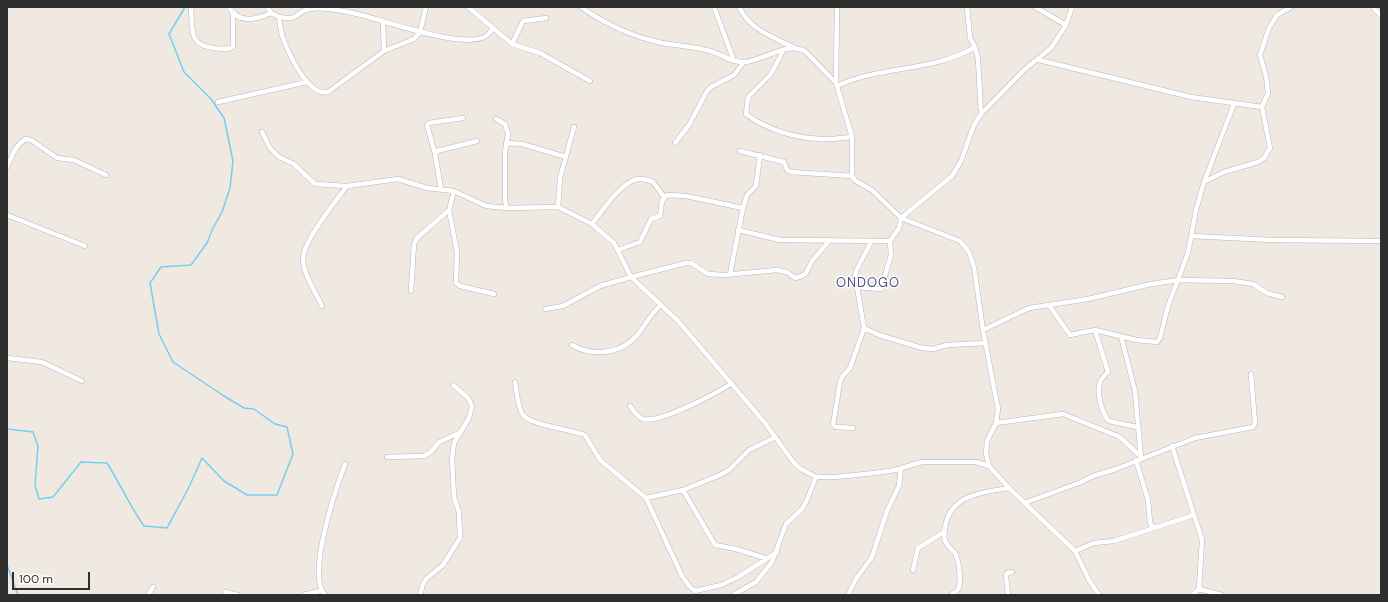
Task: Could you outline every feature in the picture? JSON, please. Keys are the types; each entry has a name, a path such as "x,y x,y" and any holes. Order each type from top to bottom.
{"street":[{"path":"191,9 196,42 200,45 212,48 229,49 233,47 233,14 229,7"},
{"path":"267,7 271,13 279,17 291,19 296,18 307,9 335,8 420,32 461,39 477,39 486,36 492,29"},
{"path":"279,17 284,41 297,67 307,82 316,91 323,93 328,92 384,51 406,43 414,38 420,32 426,7"},
{"path":"468,7 492,29 512,44 540,53 590,81"},
{"path":"581,7 615,26 637,36 710,51 734,61 744,62 783,50 795,48"},
{"path":"714,7 734,61"},
{"path":"739,7 755,29 805,52 837,85"},
{"path":"837,7 837,85 852,137 852,176 856,181 872,190 901,218 960,241 969,252 974,267 983,330 998,409 996,423 989,434 986,446 989,466"},
{"path":"967,7 970,38 975,47 980,75 981,114"},
{"path":"1035,7 1066,25"},
{"path":"857,287 881,289 890,255 890,241 899,228 901,218 952,176 961,161 974,125 981,114 1024,70 1039,60 1051,48 1066,25 1072,7"},
{"path":"1204,182 1224,172 1258,162 1264,158 1270,148 1262,107 1268,93 1266,76 1260,55 1269,28 1277,15 1290,7"},
{"path":"1374,7 1375,10 1381,15"},
{"path":"233,14 247,20 271,13"},
{"path":"512,44 523,21 546,18"},
{"path":"383,22 384,51"},
{"path":"837,85 869,74 950,59 975,47"},
{"path":"783,50 771,74 748,97 746,114 759,124 789,134 821,139 852,137"},
{"path":"1039,60 1191,97 1262,107"},
{"path":"675,143 689,125 707,91 734,75 744,62"},
{"path":"218,102 307,82"},
{"path":"1049,305 1070,335 1095,330 1136,340 1157,342 1160,338 1168,306 1179,280 1192,236 1196,210 1204,182 1234,104"},
{"path":"441,189 435,154 427,124 463,118"},
{"path":"496,119 502,121 507,128 505,201 507,208"},
{"path":"558,207 560,178 574,126"},
{"path":"262,132 270,148 279,157 294,164 316,184 347,186 398,179 427,188 454,191 480,205 507,208 558,207 592,224 607,236 618,250 631,277 678,321 732,383 776,437 794,463 801,469 816,476 835,477 875,473 901,468 914,463 936,461 976,462 989,466 1009,488 1075,551 1098,595"},
{"path":"7,167 15,149 20,142 26,139 31,140 57,158 74,160 106,175"},
{"path":"435,154 439,150 477,141"},
{"path":"506,143 522,144 566,157"},
{"path":"740,150 784,162 787,170 791,172 852,176"},
{"path":"730,274 743,208 747,195 756,186 760,155"},
{"path":"592,224 618,193 633,180 639,179 653,182 664,197"},
{"path":"322,306 306,271 303,261 304,252 308,241 347,186"},
{"path":"454,191 449,210 457,252 456,283 460,286 494,294"},
{"path":"618,250 640,242 650,219 660,216 664,197 673,194 743,208"},
{"path":"411,291 414,244 417,238 449,210"},
{"path":"7,215 85,246"},
{"path":"738,230 780,240 890,241"},
{"path":"1192,236 1272,240 1381,241"},
{"path":"545,309 563,306 600,286 686,263 691,263 708,274 730,274 778,270 787,272 795,278 798,278 806,273 812,261 830,240"},
{"path":"853,428 836,427 833,425 840,382 842,377 850,368 864,328 857,287 854,282 856,271 871,242"},
{"path":"983,330 1029,308 1088,299 1151,284 1179,280 1253,284 1267,293 1282,297"},
{"path":"572,345 581,350 590,352 601,352 621,347 637,336 653,311 661,305"},
{"path":"864,328 879,335 922,348 933,349 947,345 986,343"},
{"path":"1095,330 1108,372 1100,382 1099,391 1104,413 1109,420 1137,428"},
{"path":"1121,336 1134,391 1141,457"},
{"path":"7,358 42,362 82,381"},
{"path":"1024,502 1172,446 1212,434 1253,427 1255,423 1251,374"},
{"path":"515,382 520,407 524,417 534,422 585,435 590,441 594,452 600,460 646,498 682,576 695,591 721,585 777,552"},
{"path":"630,406 639,417 648,420 707,399 732,383"},
{"path":"420,595 423,584 427,578 443,566 460,538 459,512 454,497 452,459 454,443 469,418 472,406 468,398 453,385"},
{"path":"996,423 1063,414 1120,437 1141,457"},
{"path":"387,457 424,456 432,451 439,442 460,433"},
{"path":"646,498 683,490 720,475 728,470 749,450 776,437"},
{"path":"1172,446 1202,540 1199,590"},
{"path":"1136,460 1148,500 1150,522 1153,528"},
{"path":"325,595 320,591 318,581 318,562 329,512 346,464"},
{"path":"848,595 856,578 872,557 887,511 899,486 901,468"},
{"path":"733,595 756,582 772,562 777,552 786,524 802,509 816,476"},
{"path":"951,595 956,592 959,587 960,577 955,554 945,541 944,532 948,517 955,506 965,498 978,493 1009,488"},
{"path":"683,490 715,545 736,549 765,558"},
{"path":"1075,551 1094,543 1114,541 1194,515"},
{"path":"913,570 915,552 918,548 944,532"},
{"path":"1008,595 1006,576 1007,573 1012,572"},
{"path":"148,595 153,587"},
{"path":"1192,595 1199,590 1222,595"},
{"path":"303,595 320,591"},
{"path":"225,592 238,595"}],"waterway":[{"path":"7,429 33,432 38,446 35,485 39,499 53,497 81,462 107,463 144,526 167,528 188,489 202,458 224,481 247,495 277,495 293,454 287,427 275,424 254,409 244,408 173,362 159,334 150,283 161,267 191,265 207,243 222,212 230,188 233,161 224,118 211,99 184,72 169,34 185,7"},
{"path":"7,565 18,595"}],"district":[{"name":"ONDOGO","path":"868,284"}]}
